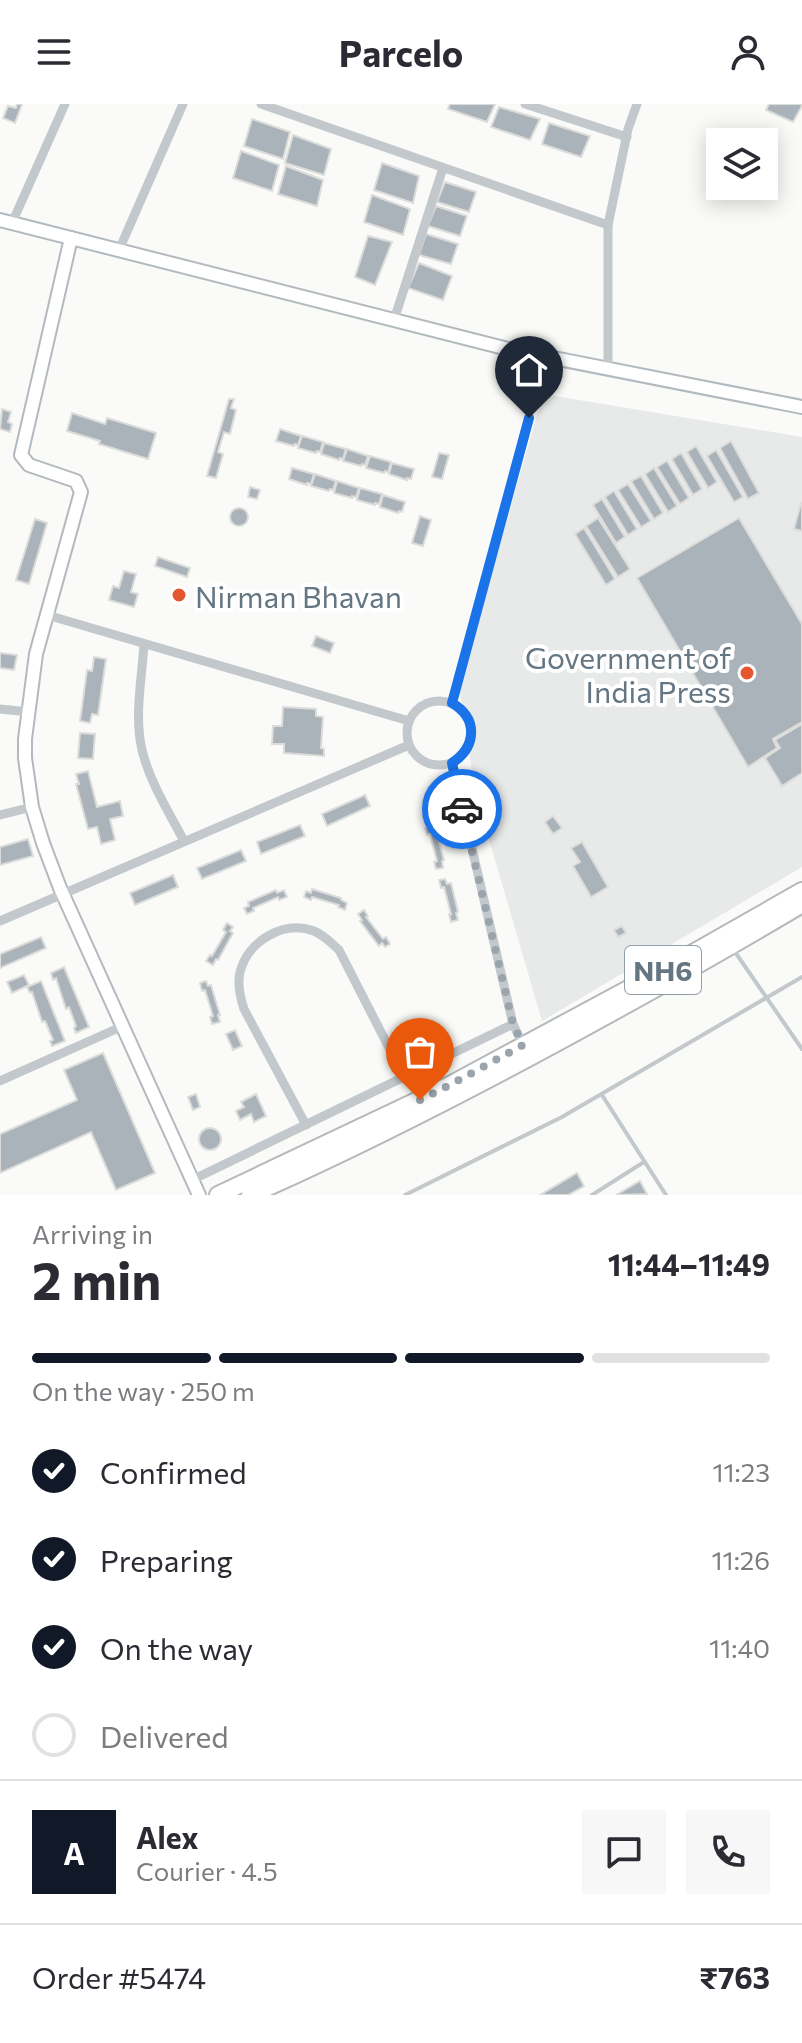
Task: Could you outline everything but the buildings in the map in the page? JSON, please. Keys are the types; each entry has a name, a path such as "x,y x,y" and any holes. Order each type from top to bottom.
{"highway":[{"name":"NH6","path":"523,1045 802,891"},
{"path":"250,1195 479,1084 630,1004 802,904"},
{"path":"218,1195 448,1086 523,1045"}],"street":[{"path":"65,104 6,221 508,349 802,407"},
{"path":"119,250 183,104"},
{"path":"261,104 608,225"},
{"path":"525,104 627,137"},
{"path":"608,370 608,225 637,104"},
{"path":"394,320 443,168"},
{"path":"71,238 21,455 29,465 76,481 81,492 36,654 25,758 32,807 43,843 199,1195"},
{"path":"452,703 529,418"},
{"path":"47,615 409,721"},
{"path":"144,644 138,718 141,748 150,776 184,841"},
{"path":"436,700 452,703 467,716 472,732 468,748 452,763 440,766 429,764 411,750 407,738 409,721 423,705 436,700"},
{"path":"0,709 29,712"},
{"path":"0,921 409,745"},
{"path":"452,763 513,1024 523,1045"},
{"path":"0,815 32,807"},
{"path":"306,1125 239,994 240,974 246,957 262,939 277,931 313,931 339,950 404,1077"},
{"path":"192,1180 513,1024"},
{"path":"0,1081 123,1026"}],"lane":[{"path":"731,946 802,1049"},
{"path":"405,1195 562,1117 802,977"},
{"path":"602,1095 666,1195"},
{"path":"592,1195 644,1162"}],"shaded area":[{"name":"Government of India Press","path":"543,394 802,437 802,867 542,1021 475,791 459,687"}],"way so far":[{"path":"420,1100 523,1045 513,1024 462,809"}],"place":[{"name":"Nirman Bhavan","path":"179,595"},
{"name":"Government of India Press","path":"747,673"}],"route":[{"path":"462,809 452,763 468,748 472,732 467,716 452,703 529,418"}]}
